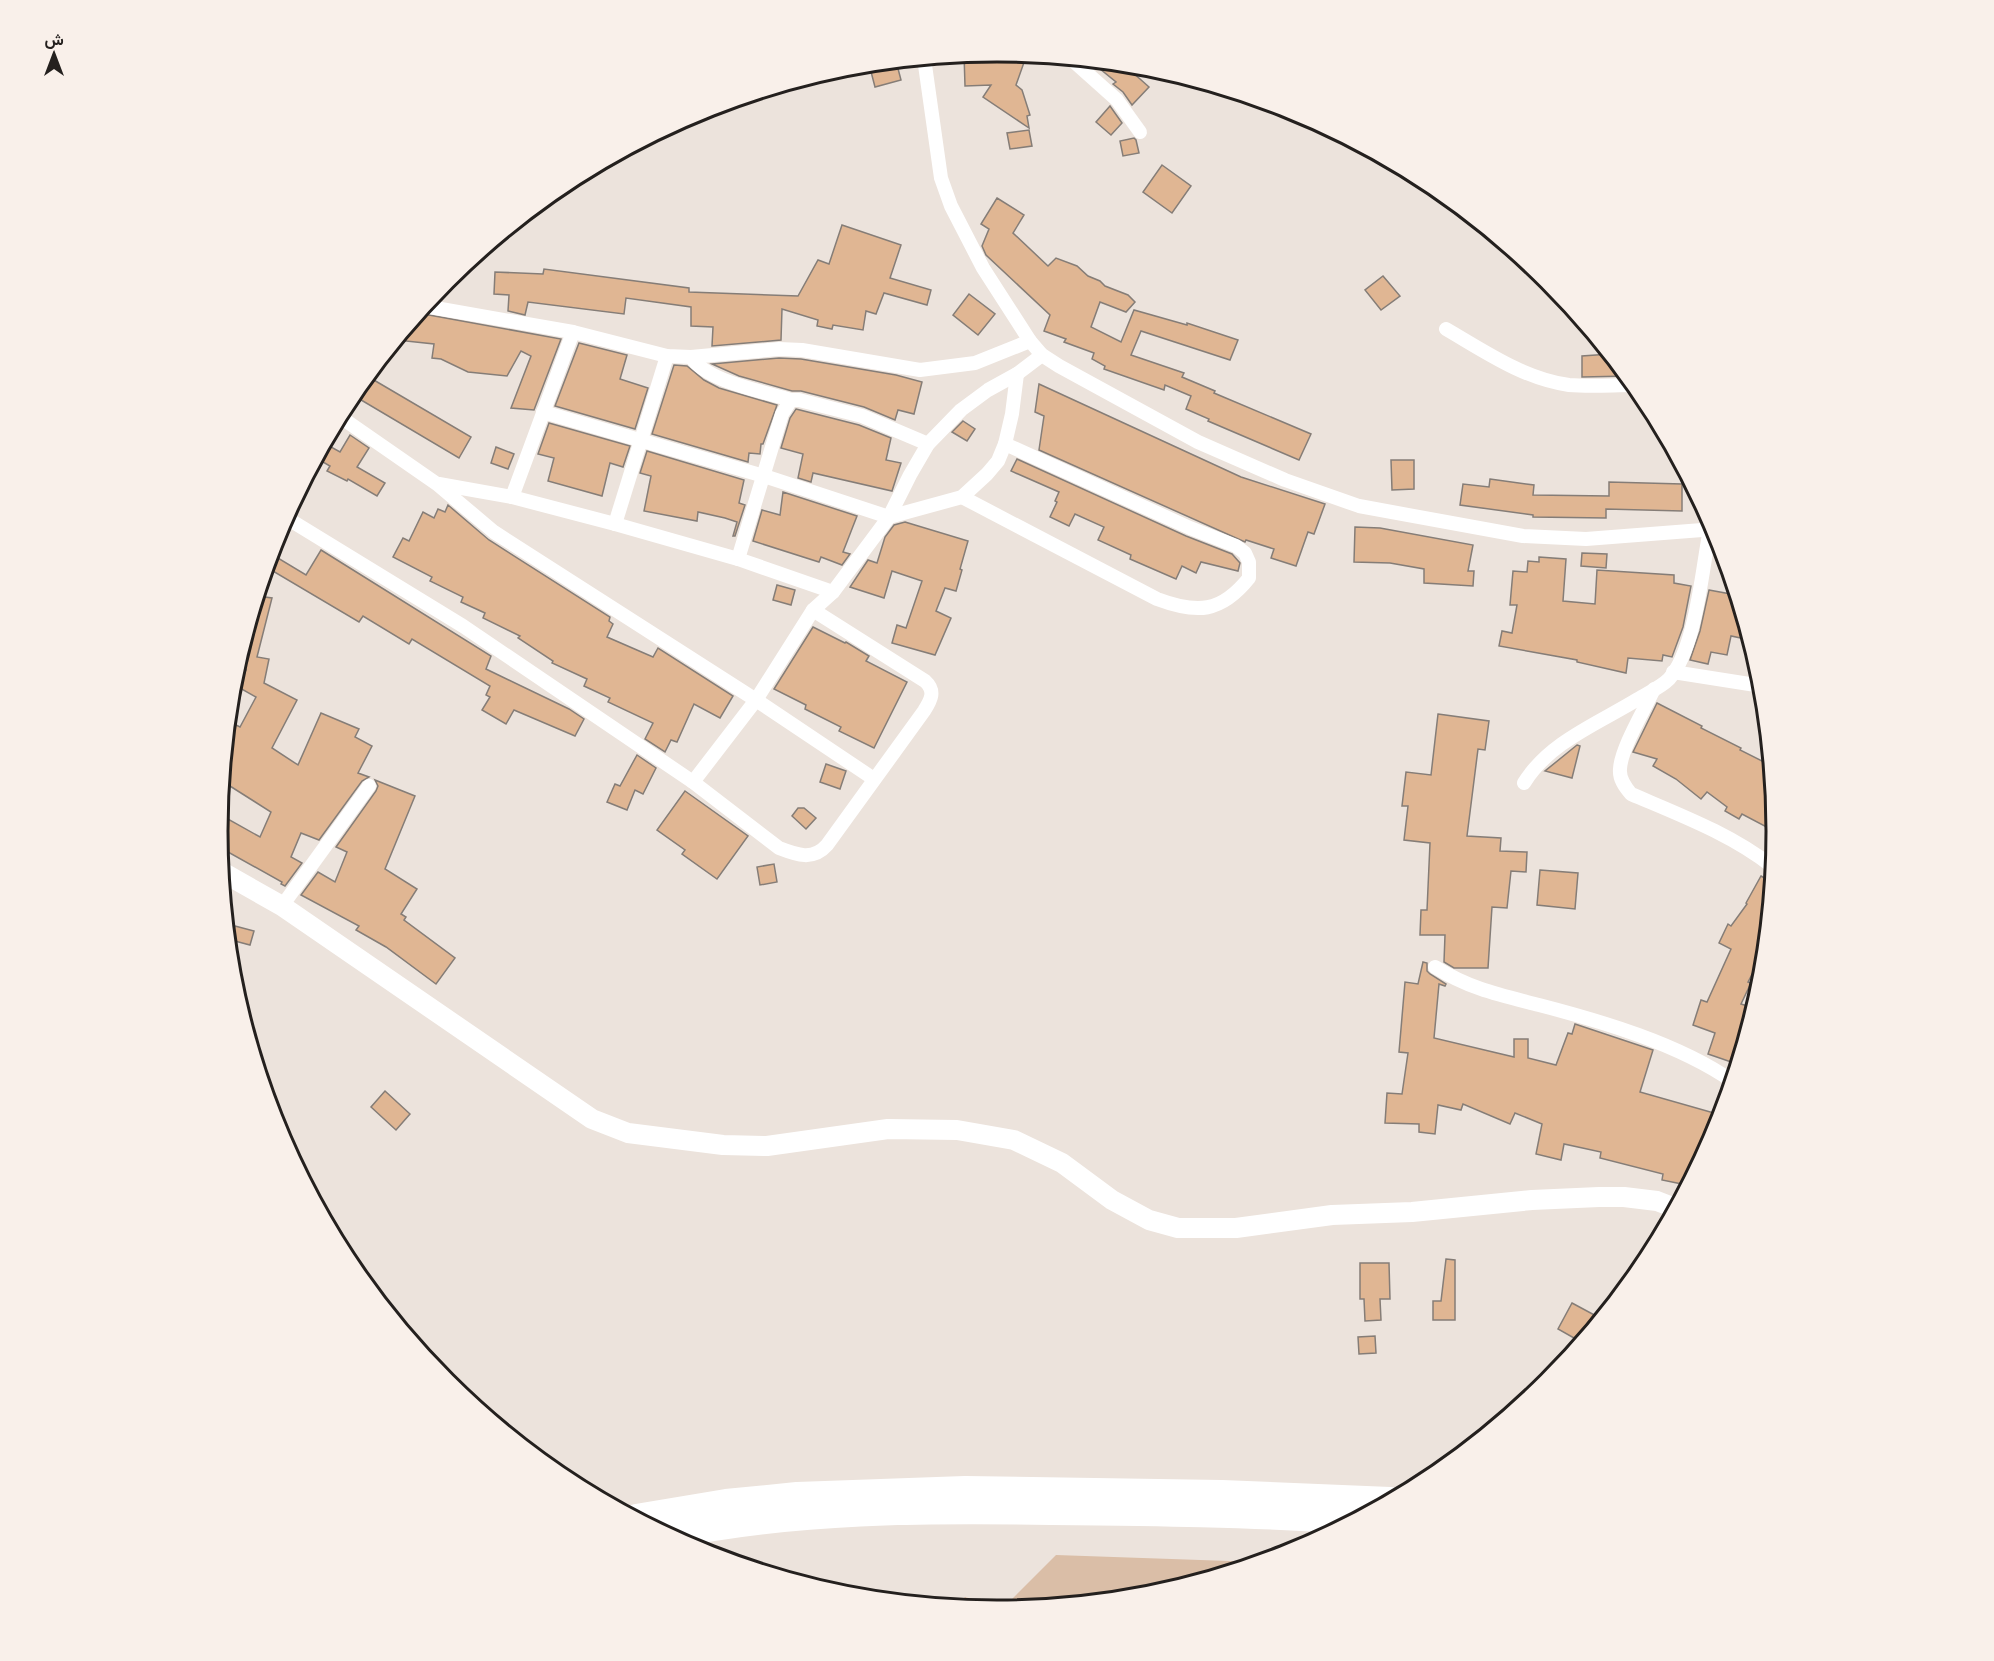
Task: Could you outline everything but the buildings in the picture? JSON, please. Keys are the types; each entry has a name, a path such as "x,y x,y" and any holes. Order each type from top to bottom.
{"highway":[{"path":"648,1515 726,1502 797,1495 965,1490 1222,1493 1375,1499"},
{"path":"687,1534 815,1515 934,1510 1123,1513 1336,1520"}],"main road":[{"path":"230,876 282,906 592,1119 628,1134 723,1145 767,1146 888,1129 957,1130 1014,1140 1062,1163 1112,1200 1149,1220 1178,1227 1236,1228 1332,1215 1412,1212 1532,1200 1599,1197 1624,1197 1657,1201 1668,1205"}],"street":[{"path":"925,65 945,192 983,268 1030,342 1042,355 1198,442 1285,480 1359,506 1522,536 1586,539 1704,530"},
{"path":"1080,66 1117,100 1140,132"},
{"path":"433,308 573,332 667,356 691,357 779,349 802,350 920,370 975,363 1030,342"},
{"path":"1446,329 1503,362 1551,381 1585,386 1623,385"},
{"path":"512,497 573,332"},
{"path":"693,782 756,700 813,610 833,592 889,517 928,444 961,410 1042,355"},
{"path":"615,525 667,356"},
{"path":"691,357 699,368 718,378 791,400 862,416 928,444"},
{"path":"543,412 764,476 889,517 962,497 987,474 998,461 1005,444 1012,414 1017,374"},
{"path":"738,559 782,414 791,400"},
{"path":"347,421 437,484 494,532 756,700 873,779"},
{"path":"962,497 1157,599 1175,606 1204,609 1218,604 1239,590 1249,578 1249,562 1245,554 1236,546 1190,528 1005,444"},
{"path":"437,484 512,497 615,525 738,559 833,592"},
{"path":"293,522 463,626 693,782 778,848 809,856 821,852 827,845 929,704 932,696 930,686 912,671 813,610"},
{"path":"1524,783 1540,762 1562,744 1668,680 1684,653 1710,544"},
{"path":"1673,672 1752,684"},
{"path":"1654,689 1628,744 1620,767 1624,786 1631,794 1696,821 1765,861"},
{"path":"282,906 369,786"},
{"path":"1436,967 1453,978 1481,990 1610,1025 1702,1062 1725,1077"}],"shaded area":[{"path":"1056,1555 1236,1561 1147,1585 1097,1593 1012,1599"}]}
